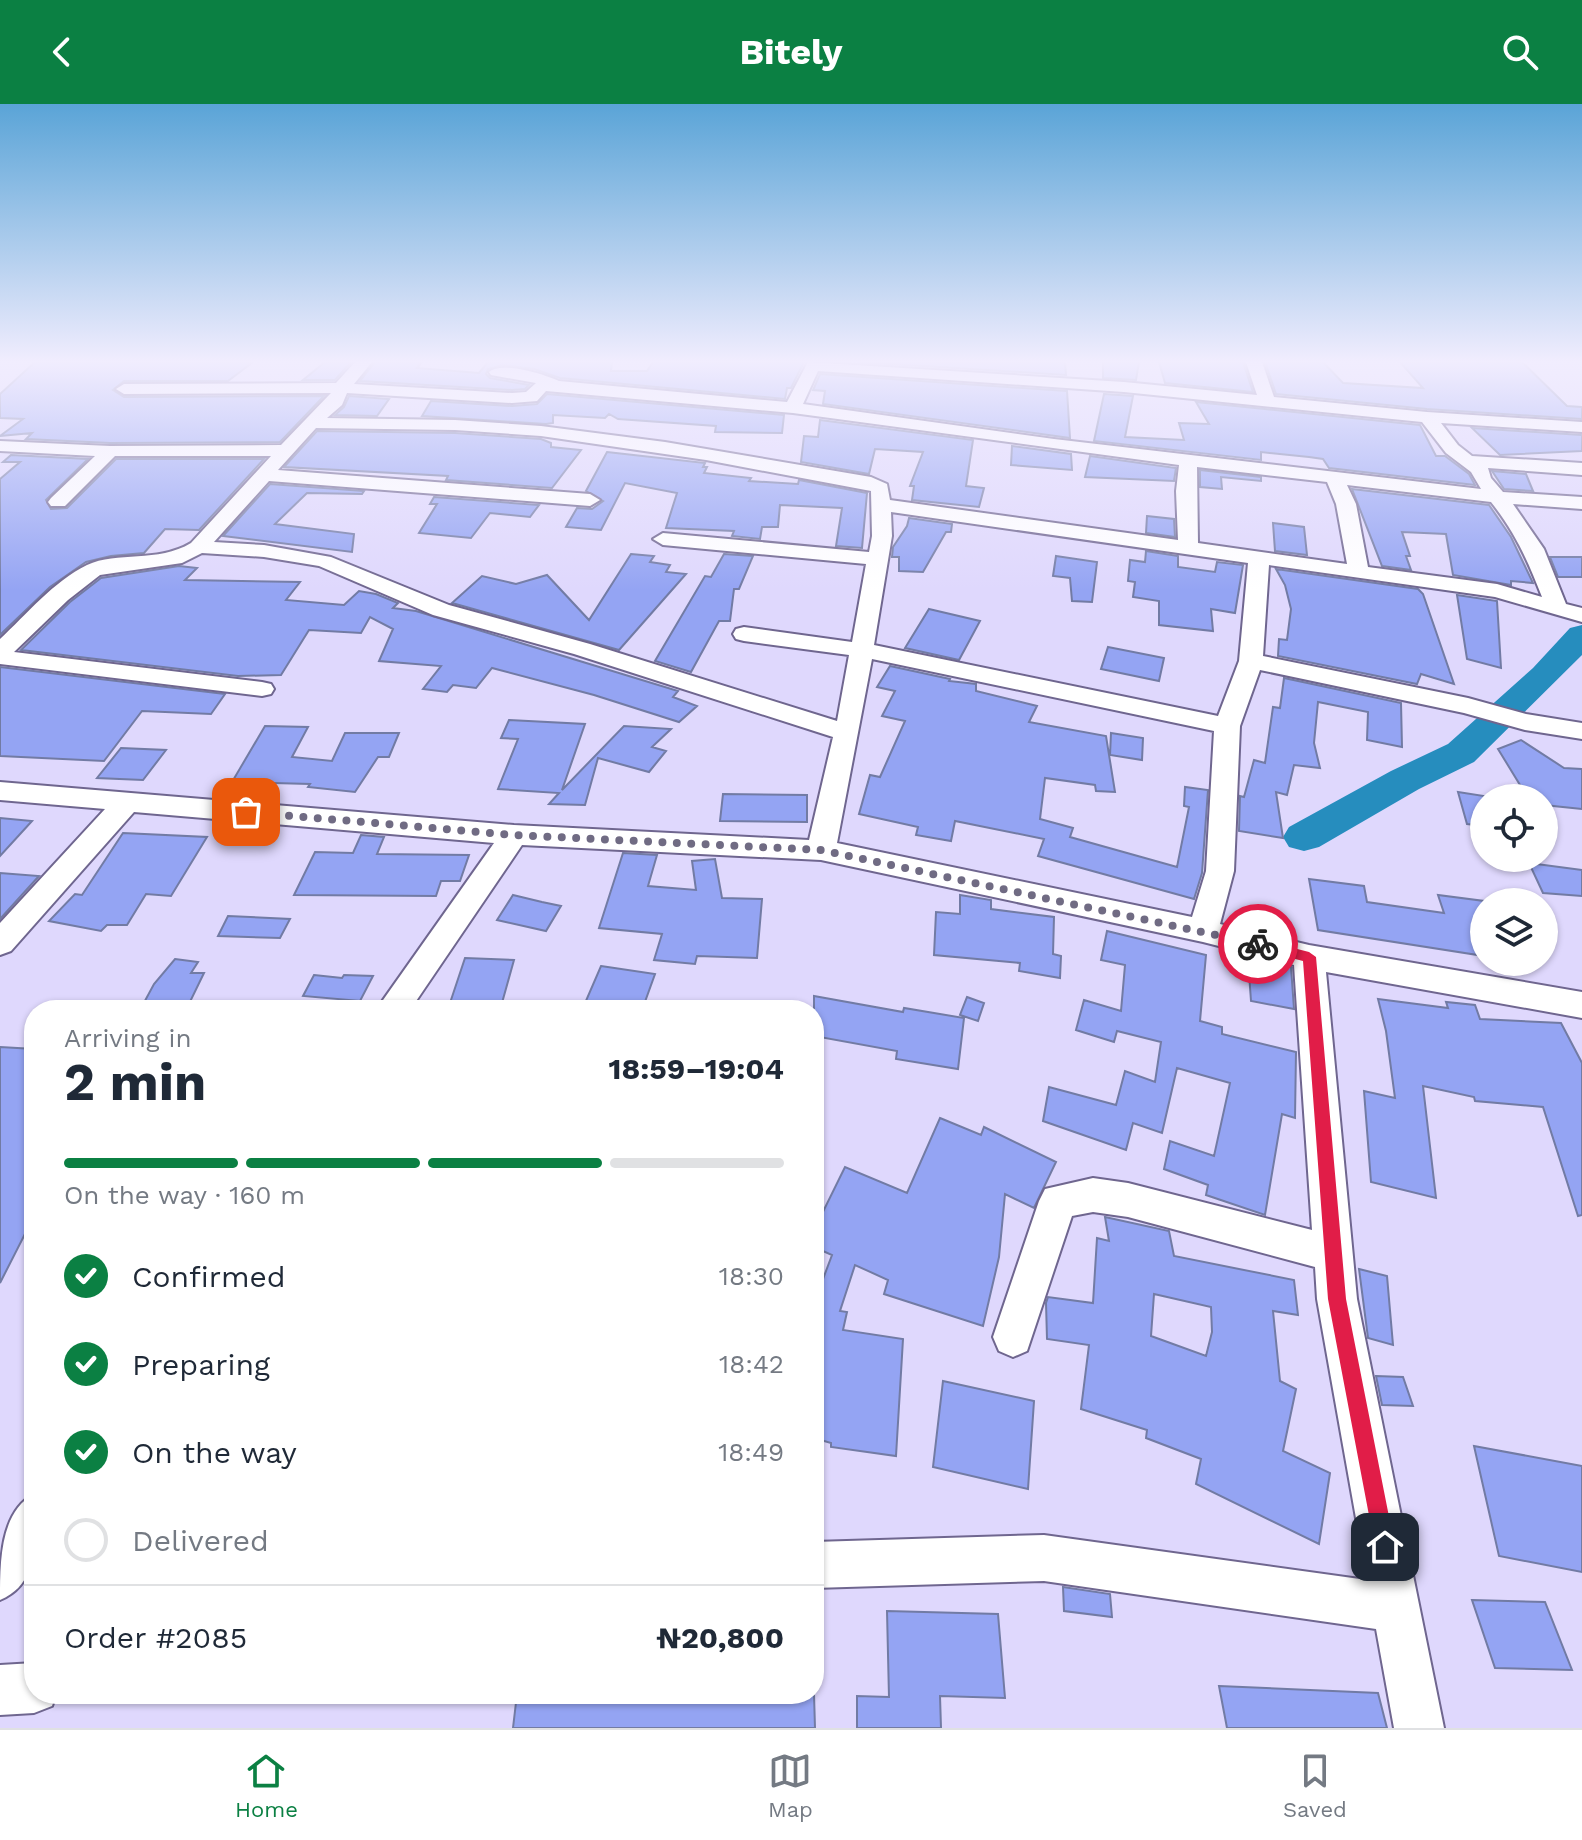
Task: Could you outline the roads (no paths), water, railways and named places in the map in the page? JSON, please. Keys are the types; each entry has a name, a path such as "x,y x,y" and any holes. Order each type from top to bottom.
{"street":[{"path":"0,654 60,595 94,570 182,557 198,547 298,438"},
{"path":"583,438 871,483 880,488 882,536 847,733 821,850"},
{"path":"1009,438 1495,497 1582,503"},
{"path":"1443,438 1452,449 1480,470 1482,479 1495,497 1521,526 1534,549 1557,608"},
{"path":"0,446 110,451 288,450"},
{"path":"58,502 110,451"},
{"path":"1188,547 1190,525 1185,475 1190,458"},
{"path":"1471,461 1582,469"},
{"path":"266,475 590,500"},
{"path":"1334,478 1346,504 1359,574"},
{"path":"881,505 1497,591 1582,615"},
{"path":"663,539 878,559"},
{"path":"198,547 264,551 324,561 441,610 582,649 847,733"},
{"path":"1203,931 1220,871 1227,726 1251,661 1259,558"},
{"path":"744,634 863,650 1227,726"},
{"path":"0,654 262,689"},
{"path":"1251,661 1468,706 1525,722 1582,731"},
{"path":"0,791 514,835 821,850 1203,931 1309,957 1579,1011"},
{"path":"0,943 127,802"},
{"path":"399,1000 514,835"},
{"path":"1309,957 1337,1299 1419,1728"},
{"path":"1013,1337 1058,1201 1093,1195 1128,1200 1334,1254"},
{"path":"0,1577 24,1535"},
{"path":"824,1565 1044,1558 1396,1608"},
{"path":"0,1690 24,1689"}],"waterway":[{"path":"1304,837 1405,780 1461,753 1545,675 1582,635"}]}
